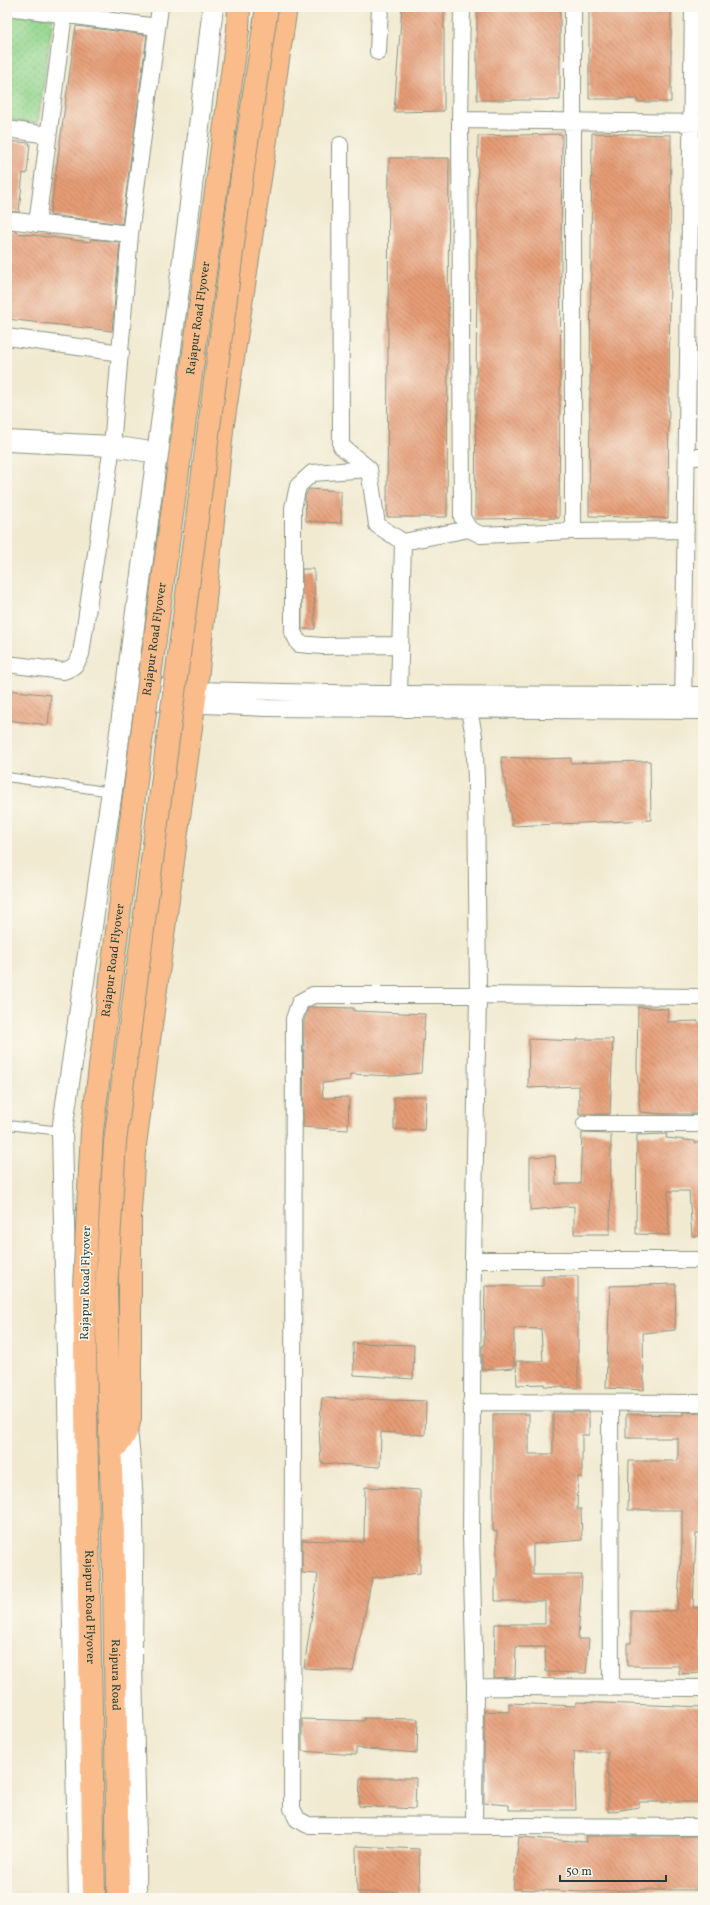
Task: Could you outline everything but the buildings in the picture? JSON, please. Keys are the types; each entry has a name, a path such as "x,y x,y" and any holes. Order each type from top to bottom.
{"main road":[{"name":"Rajapur Road Flyover","path":"94,1898 84,1286 92,1131 140,749 238,30 239,7"},
{"name":"Rajapur Road Flyover","path":"110,1452 106,1290 115,1142 242,176 267,7"},
{"path":"110,1452 121,1442 128,1431 130,1418 130,1210 134,1152 222,430 286,7"},
{"name":"Rajpura Road","path":"110,1452 114,1574 118,1898"}],"street":[{"path":"8,7 157,26"},
{"path":"7,664 63,671 72,669 78,662 81,654 112,446 130,234 160,7"},
{"path":"79,1898 62,1131 112,792 188,220 212,7"},
{"path":"378,52 380,7"},
{"path":"462,7 460,120 462,517 468,529"},
{"path":"572,531 573,7"},
{"path":"683,711 687,458 696,346 697,123 693,7"},
{"path":"37,224 64,14"},
{"path":"460,120 697,123"},
{"path":"7,129 48,135"},
{"path":"340,145 341,446 369,469 377,525 403,542 468,529 481,535 572,531 686,530"},
{"path":"7,220 130,234"},
{"path":"7,337 121,353"},
{"path":"7,441 112,446 219,460"},
{"path":"687,458 703,457"},
{"path":"369,469 312,473 298,486 293,508 292,632 299,644 322,646 400,644"},
{"path":"399,694 403,542"},
{"path":"125,692 190,697 266,708 703,711"},
{"path":"190,697 399,694 703,695"},
{"path":"469,710 474,736 476,779 478,994 471,1402 471,1538 475,1687 474,1825"},
{"path":"703,997 478,994 313,995 300,1002 294,1019 290,1801 297,1819 308,1825 703,1827"},
{"path":"585,1124 703,1124"},
{"path":"473,1260 703,1260"},
{"path":"471,1402 703,1403"},
{"path":"610,1403 612,1688"},
{"path":"128,1431 133,1542 132,1659 137,1819 136,1898"},
{"path":"475,1687 703,1688"}],"lane":[{"path":"7,777 112,792"},
{"path":"7,1125 62,1131"}],"green space":[{"path":"11,12 53,18 38,123 7,120 7,16"}]}
